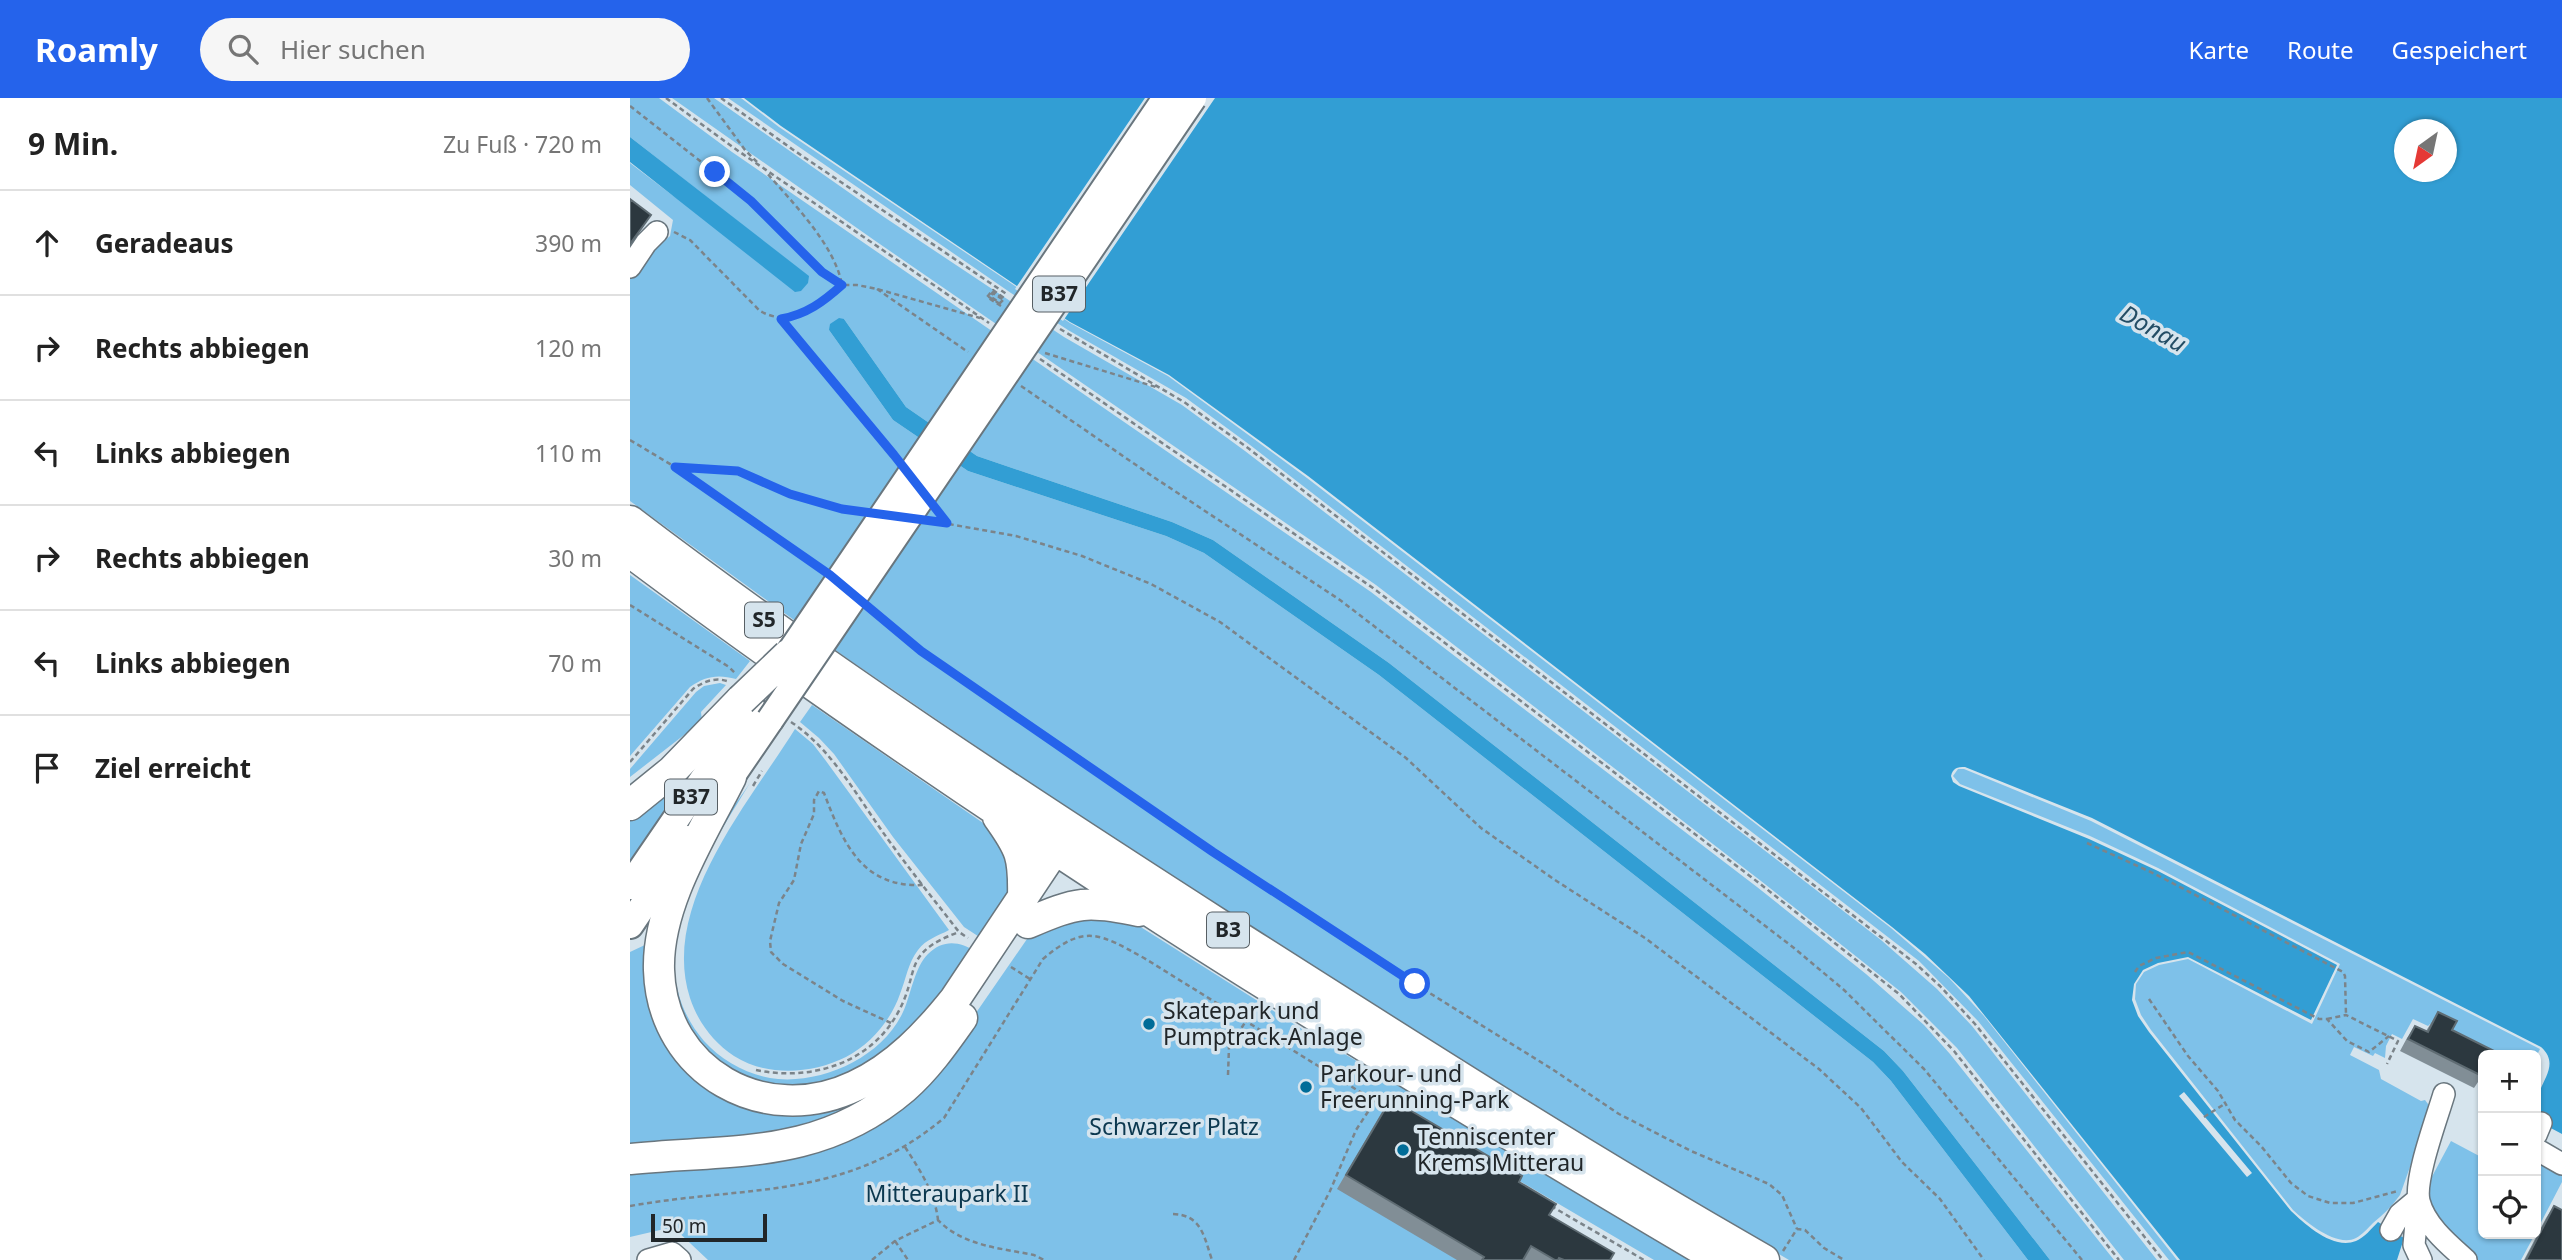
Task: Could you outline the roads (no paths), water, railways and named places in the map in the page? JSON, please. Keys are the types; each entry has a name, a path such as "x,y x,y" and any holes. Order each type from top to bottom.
{"highway":[{"name":"S5","path":"630,521 847,693"},
{"name":"S5","path":"630,552 743,635 847,693"},
{"path":"630,805 754,701 788,655"},
{"name":"B3","path":"847,693 990,806 1071,844 1154,914 1368,1049 1720,1260"},
{"name":"B3","path":"847,693 1071,844 1490,1097 1772,1257"},
{"path":"742,782 670,904 663,929 659,969 664,1005 681,1043 697,1062 715,1077 738,1090 760,1097 788,1101 813,1099 853,1087 893,1064 948,1007 1025,910 1023,862 1019,849 990,806"},
{"path":"630,1159 788,1145 822,1136 877,1110 906,1087 928,1063 1025,910 1071,844"},
{"path":"1025,910 1080,904 1108,905 1154,914"}],"main road":[{"name":"B37","path":"788,655 917,484 1166,98"},
{"name":"B37","path":"630,887 754,701 917,484 1192,98"},
{"name":"B37","path":"630,925 742,782 754,701"}],"lane":[{"path":"630,267 657,232"},
{"path":"2421,1260 2414,1245 2419,1189 2444,1094"},
{"path":"2541,1152 2562,1164"},
{"path":"2391,1230 2419,1189"},
{"path":"2419,1189 2434,1228 2466,1260"},
{"path":"648,1260 672,1253 680,1260"}],"water":[{"name":"Donau","path":"744,98 2562,98 2562,1134 2541,1123 2541,1088 2549,1060 2541,1047 2092,818 1965,767 1956,768 1951,776 1953,782 1959,786 2089,839 2158,871 2337,965 2311,1020 2188,957 2158,963 2143,970 2134,984 2132,1000 2138,1016 2149,1032 2291,1211 2320,1235 2338,1242 2359,1240 2378,1222 2404,1238 2397,1260 2180,1260 1969,996 1925,954 1308,476 1169,375 1070,322 781,126"},
{"path":"630,137 809,276 808,283 801,291 795,292 630,162"},
{"path":"839,318 844,319 906,407 977,456 1172,522 1213,540 1389,663 1884,1051 1903,1071 2050,1260 2028,1260 1891,1081 1873,1062 1379,675 1204,553 1166,536 968,471 893,420 829,330 830,324"}],"place":[{"name":"Skatepark und Pumptrack-Anlage","path":"1149,1024"},
{"name":"Parkour- und Freerunning-Park","path":"1306,1087"},
{"name":"Tenniscenter Krems Mitterau","path":"1403,1150"}],"park label":[{"name":"Schwarzer Platz","path":"1174,1127"},
{"name":"Mitteraupark II","path":"947,1194"}]}
